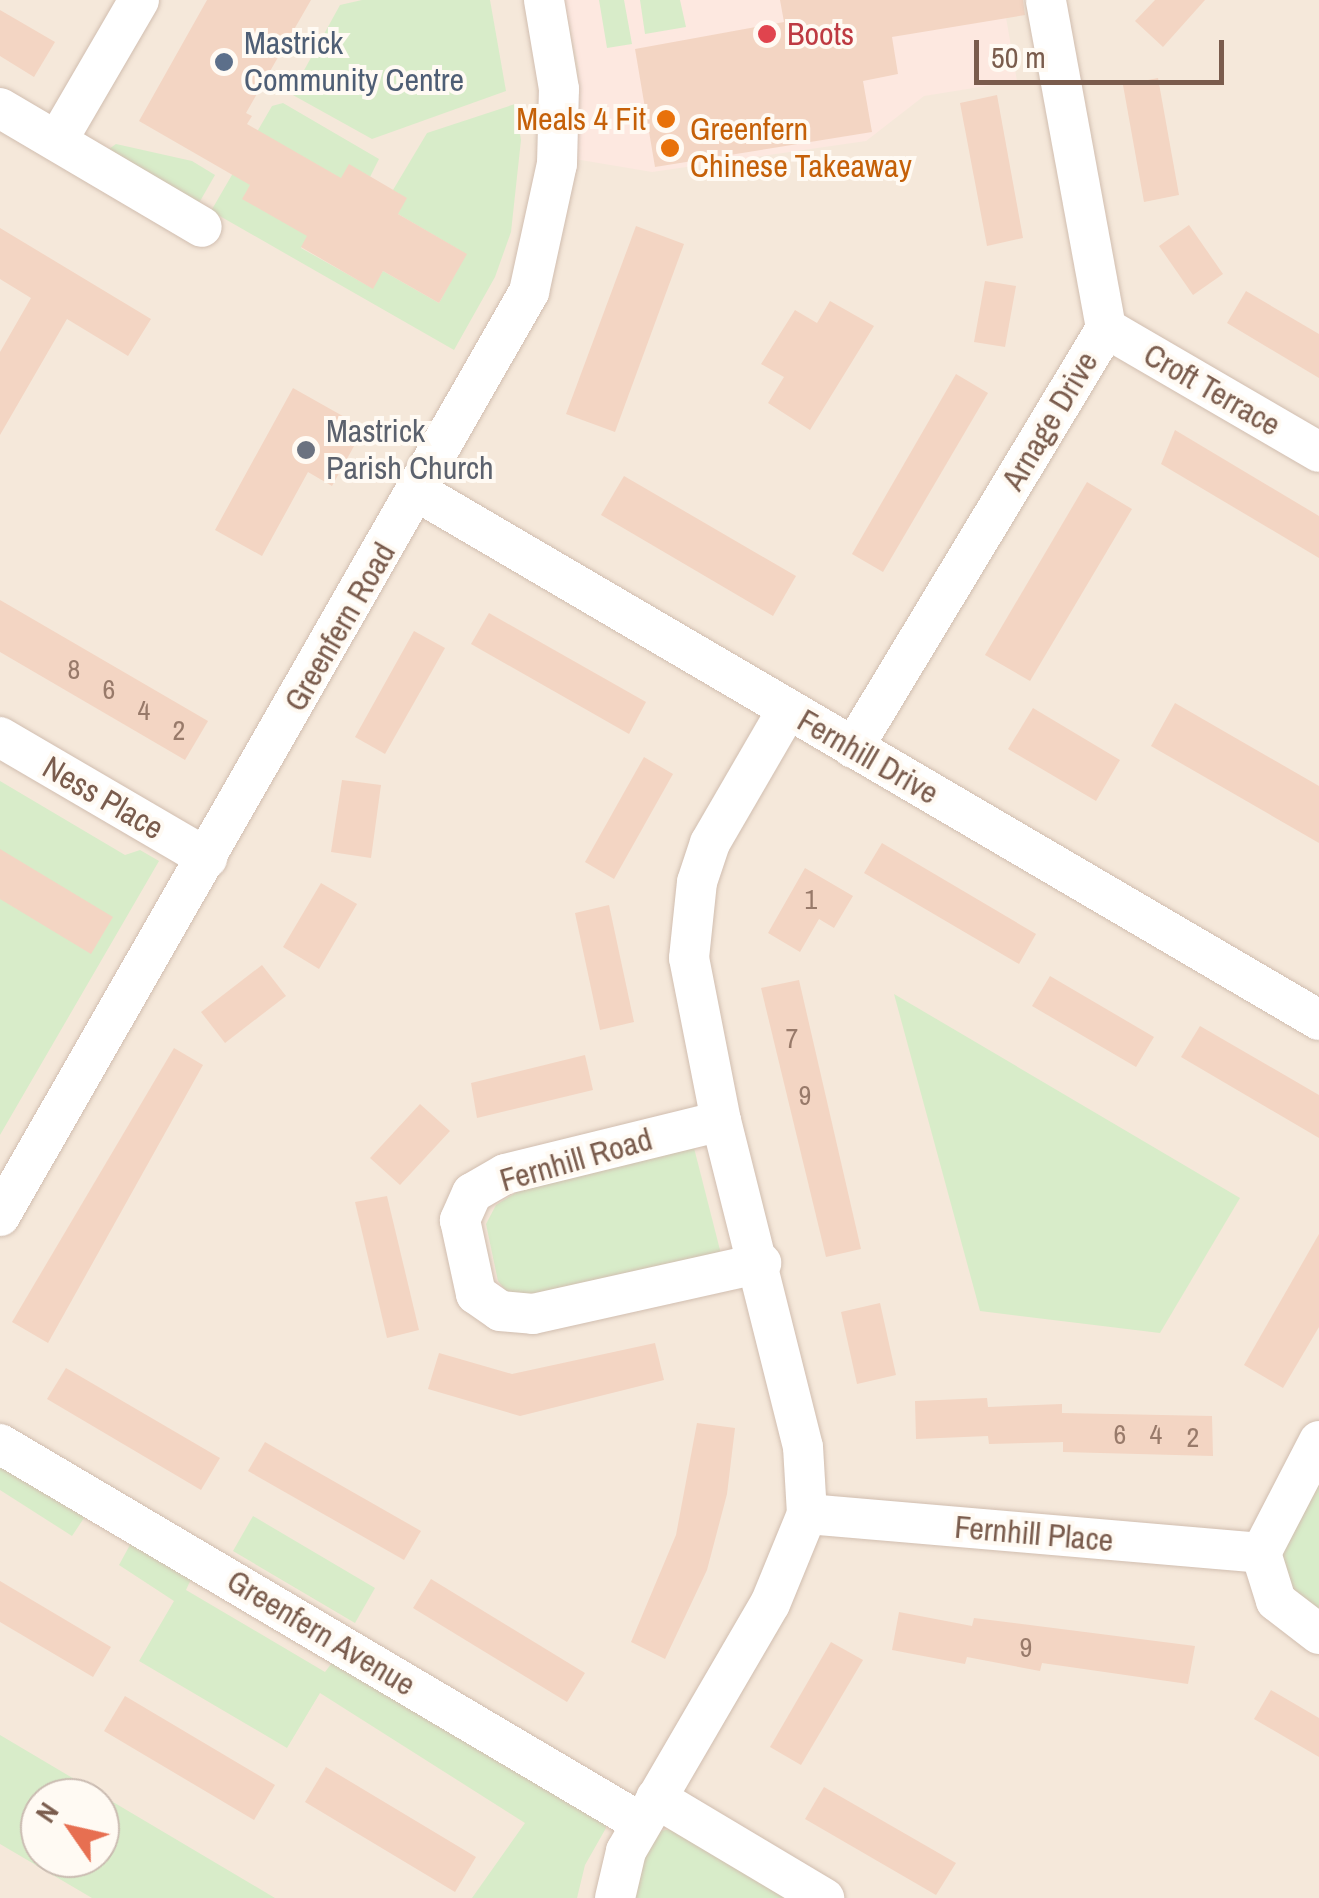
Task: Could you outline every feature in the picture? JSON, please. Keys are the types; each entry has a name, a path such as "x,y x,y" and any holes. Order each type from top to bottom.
{"street":[{"path":"57,141 139,0"},
{"name":"Greenfern Road","path":"0,1216 515,324 540,258 553,196 559,89 544,0"},
{"name":"Arnage Drive","path":"853,748 1106,328 1046,0"},
{"path":"0,108 202,227"},
{"name":"Croft Terrace","path":"1106,328 1319,452"},
{"name":"Fernhill Drive","path":"418,492 1319,1020"},
{"path":"615,1898 649,1810 770,1604 807,1514 803,1447 761,1263 721,1121 689,958 690,917 710,843 787,710"},
{"name":"Ness Place","path":"0,737 207,858"},
{"name":"Fernhill Road","path":"721,1121 505,1174 472,1193 460,1220 476,1294 500,1311 533,1314 761,1263"},
{"path":"1319,1441 1261,1553 1276,1601 1319,1634"},
{"name":"Greenfern Avenue","path":"0,1444 649,1810"},
{"name":"Fernhill Place","path":"807,1514 1261,1553"},
{"path":"649,1810 824,1898"}],"shaded area":[{"path":"0,0 1319,0 1319,1898 0,1898"},
{"path":"564,0 1003,0 1017,81 924,96 866,141 652,172 575,159 579,70"}],"green space":[{"path":"362,0 490,0 506,91 372,139 291,94 340,5"},
{"path":"599,0 624,0 632,44 607,48"},
{"path":"640,0 680,0 686,27 645,34"},
{"path":"283,103 379,159 370,177 349,165 301,248 372,288 383,271 439,303 466,254 398,214 393,190 427,133 515,104 521,140 511,232 495,277 454,350 211,211 272,106"},
{"path":"116,144 192,161 215,175 199,203 109,149"},
{"path":"0,781 125,855 140,850 159,861 0,1135"},
{"path":"894,994 1240,1198 1160,1333 980,1311"},
{"path":"692,1140 721,1254 532,1301 511,1297 498,1281 486,1224 496,1205 517,1192"},
{"path":"0,1466 86,1515 72,1536 0,1490"},
{"path":"1319,1470 1319,1619 1279,1574 1288,1523"},
{"path":"253,1516 375,1588 355,1623 233,1551"},
{"path":"131,1543 192,1577 186,1590 325,1672 334,1660 604,1813 606,1828 585,1865 577,1898 472,1898 525,1823 320,1693 287,1748 139,1661 174,1601 119,1565"},
{"path":"0,1735 73,1778 20,1778 20,1856 0,1844"},
{"path":"120,1806 275,1898 92,1898 58,1878 120,1878"},
{"path":"674,1829 796,1898 631,1898 634,1870 658,1831"}],"building":[{"path":"207,0 311,0 246,113 252,116 247,124 341,178 349,164 407,198 398,214 467,254 439,303 383,271 373,289 301,247 307,236 242,199 250,185 139,121"},
{"path":"780,0 1023,0 1025,15 892,37 898,74 863,81 872,132 655,167 635,49 784,22"},
{"path":"1155,0 1205,0 1163,47 1135,21"},
{"path":"0,10 55,42 34,77 0,56"},
{"path":"1158,78 1179,195 1144,202 1123,85"},
{"path":"997,95 1023,238 987,246 960,103"},
{"path":"1189,225 1223,274 1193,295 1159,246"},
{"path":"636,226 684,244 615,432 566,414"},
{"path":"0,228 151,319 128,356 67,319 0,435 0,352 31,298 0,279"},
{"path":"985,281 1016,286 1005,347 974,342"},
{"path":"1246,291 1319,334 1319,378 1227,323"},
{"path":"830,301 874,326 810,430 768,403 784,377 761,364 795,310 817,323"},
{"path":"956,374 988,393 883,572 852,554"},
{"name":"Mastrick Parish Church","path":"293,388 364,428 332,486 308,472 262,556 215,530"},
{"path":"1175,430 1319,516 1319,558 1161,464"},
{"path":"624,476 796,576 773,616 601,515"},
{"path":"1087,482 1132,509 1030,681 985,655"},
{"path":"0,600 208,721 185,760 0,652"},
{"path":"489,613 646,702 629,734 471,644"},
{"path":"414,631 445,648 385,754 355,737"},
{"path":"1175,703 1319,786 1319,843 1151,746"},
{"path":"1033,708 1120,760 1096,801 1008,749"},
{"path":"644,757 673,774 614,879 585,862"},
{"path":"342,780 381,785 371,858 331,852"},
{"path":"882,843 1036,934 1019,964 864,873"},
{"path":"0,849 113,917 91,954 0,899"},
{"path":"805,868 853,896 834,928 819,919 800,952 768,933"},
{"path":"321,883 357,904 319,969 283,947"},
{"path":"609,905 634,1022 600,1030 575,913"},
{"path":"262,965 286,996 225,1043 201,1012"},
{"path":"1050,976 1154,1037 1136,1067 1032,1006"},
{"path":"799,980 861,1249 826,1257 761,988"},
{"path":"1200,1026 1319,1095 1319,1138 1181,1057"},
{"path":"174,1048 203,1065 48,1343 12,1322"},
{"path":"585,1055 593,1090 477,1118 471,1083"},
{"path":"420,1104 450,1131 400,1185 370,1158"},
{"path":"387,1196 419,1330 387,1338 355,1202"},
{"path":"1319,1234 1319,1327 1283,1388 1244,1365"},
{"path":"880,1303 896,1375 857,1384 841,1312"},
{"path":"655,1343 664,1380 520,1416 428,1389 439,1353 512,1374"},
{"path":"66,1368 220,1458 201,1490 47,1399"},
{"path":"987,1398 988,1407 1062,1404 1062,1413 1212,1416 1213,1456 1063,1452 1063,1442 989,1444 988,1436 916,1439 915,1401"},
{"path":"697,1423 735,1428 727,1494 707,1570 665,1659 631,1642 676,1535"},
{"path":"265,1442 421,1531 404,1560 248,1471"},
{"path":"431,1579 585,1673 567,1702 413,1608"},
{"path":"0,1581 111,1647 93,1677 0,1622"},
{"path":"899,1612 972,1626 974,1618 1195,1646 1188,1684 1042,1663 1040,1671 967,1657 965,1664 892,1650"},
{"path":"831,1642 863,1660 801,1765 770,1747"},
{"path":"1271,1690 1319,1718 1319,1757 1254,1719"},
{"path":"125,1696 275,1785 254,1820 104,1731"},
{"path":"326,1767 476,1857 455,1892 305,1802"},
{"path":"824,1787 956,1863 936,1895 805,1819"}],"place":[{"name":"Boots","path":"767,34"},
{"name":"Mastrick Community Centre","path":"224,62"},
{"name":"Meals 4 Fit","path":"666,119"},
{"name":"Greenfern Chinese Takeaway","path":"670,148"},
{"name":"Mastrick Parish Church","path":"306,450"}]}
